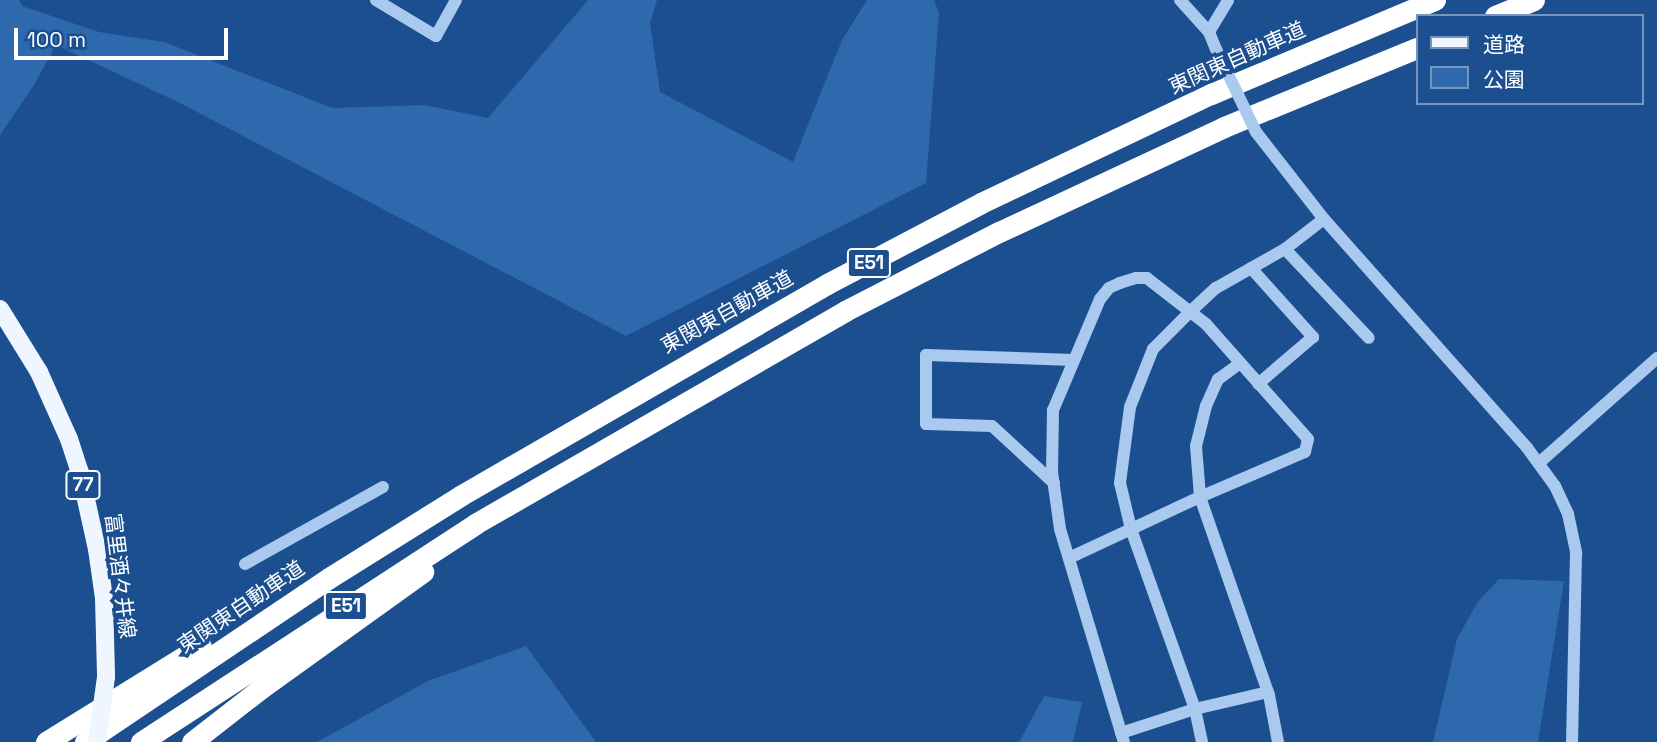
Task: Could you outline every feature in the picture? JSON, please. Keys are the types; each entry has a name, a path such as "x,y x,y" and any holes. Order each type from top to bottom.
{"highway":[{"name":"東関東自動車道","path":"85,742 329,578 547,443 827,284 970,209 1211,94 1435,0"},
{"path":"1501,14 1534,0"},
{"name":"E51","path":"141,742 407,567 555,476 845,311 999,232 1224,127 1416,48"},
{"path":"192,742 260,689 555,476"},
{"path":"46,742 208,642 329,578"}],"main road":[{"name":"富里酒々井線","path":"0,309 39,372 69,439 95,536 107,628 106,677 97,742"}],"street":[{"path":"376,0 436,36 456,0"},
{"path":"1180,0 1209,32 1256,132 1324,219 1540,462 1568,514 1576,553 1572,742"},
{"path":"1209,32 1228,0"},
{"path":"1202,742 1195,709 1131,529 1120,483 1130,407 1153,349 1192,310 1216,288 1285,249 1324,219"},
{"path":"1285,249 1370,338"},
{"path":"1251,268 1313,337 1258,384"},
{"path":"1069,558 1200,496 1305,452 1308,439 1192,310 1147,278 1120,283 1109,288 1100,299 1053,411 1054,483 1060,529 1122,738 1195,709 1268,692"},
{"path":"1054,483 992,426 926,424 926,355 1074,360"},
{"path":"1540,462 1657,358"},
{"path":"1239,364 1218,379 1206,406 1196,446 1200,496 1268,692 1278,742"},
{"path":"245,564 383,487"}],"green space":[{"path":"0,0 19,0 22,6 99,32 164,42 332,108 424,105 488,118 588,0 657,0 650,23 660,92 793,162 842,40 867,0 934,0 939,13 926,183 626,336 178,102 56,45 34,85 0,135"},
{"path":"1499,579 1564,581 1538,742 1433,742 1457,639 1477,603"},
{"path":"526,646 596,742 317,742 428,681"},
{"path":"1044,696 1082,702 1073,742 1019,742"}]}
